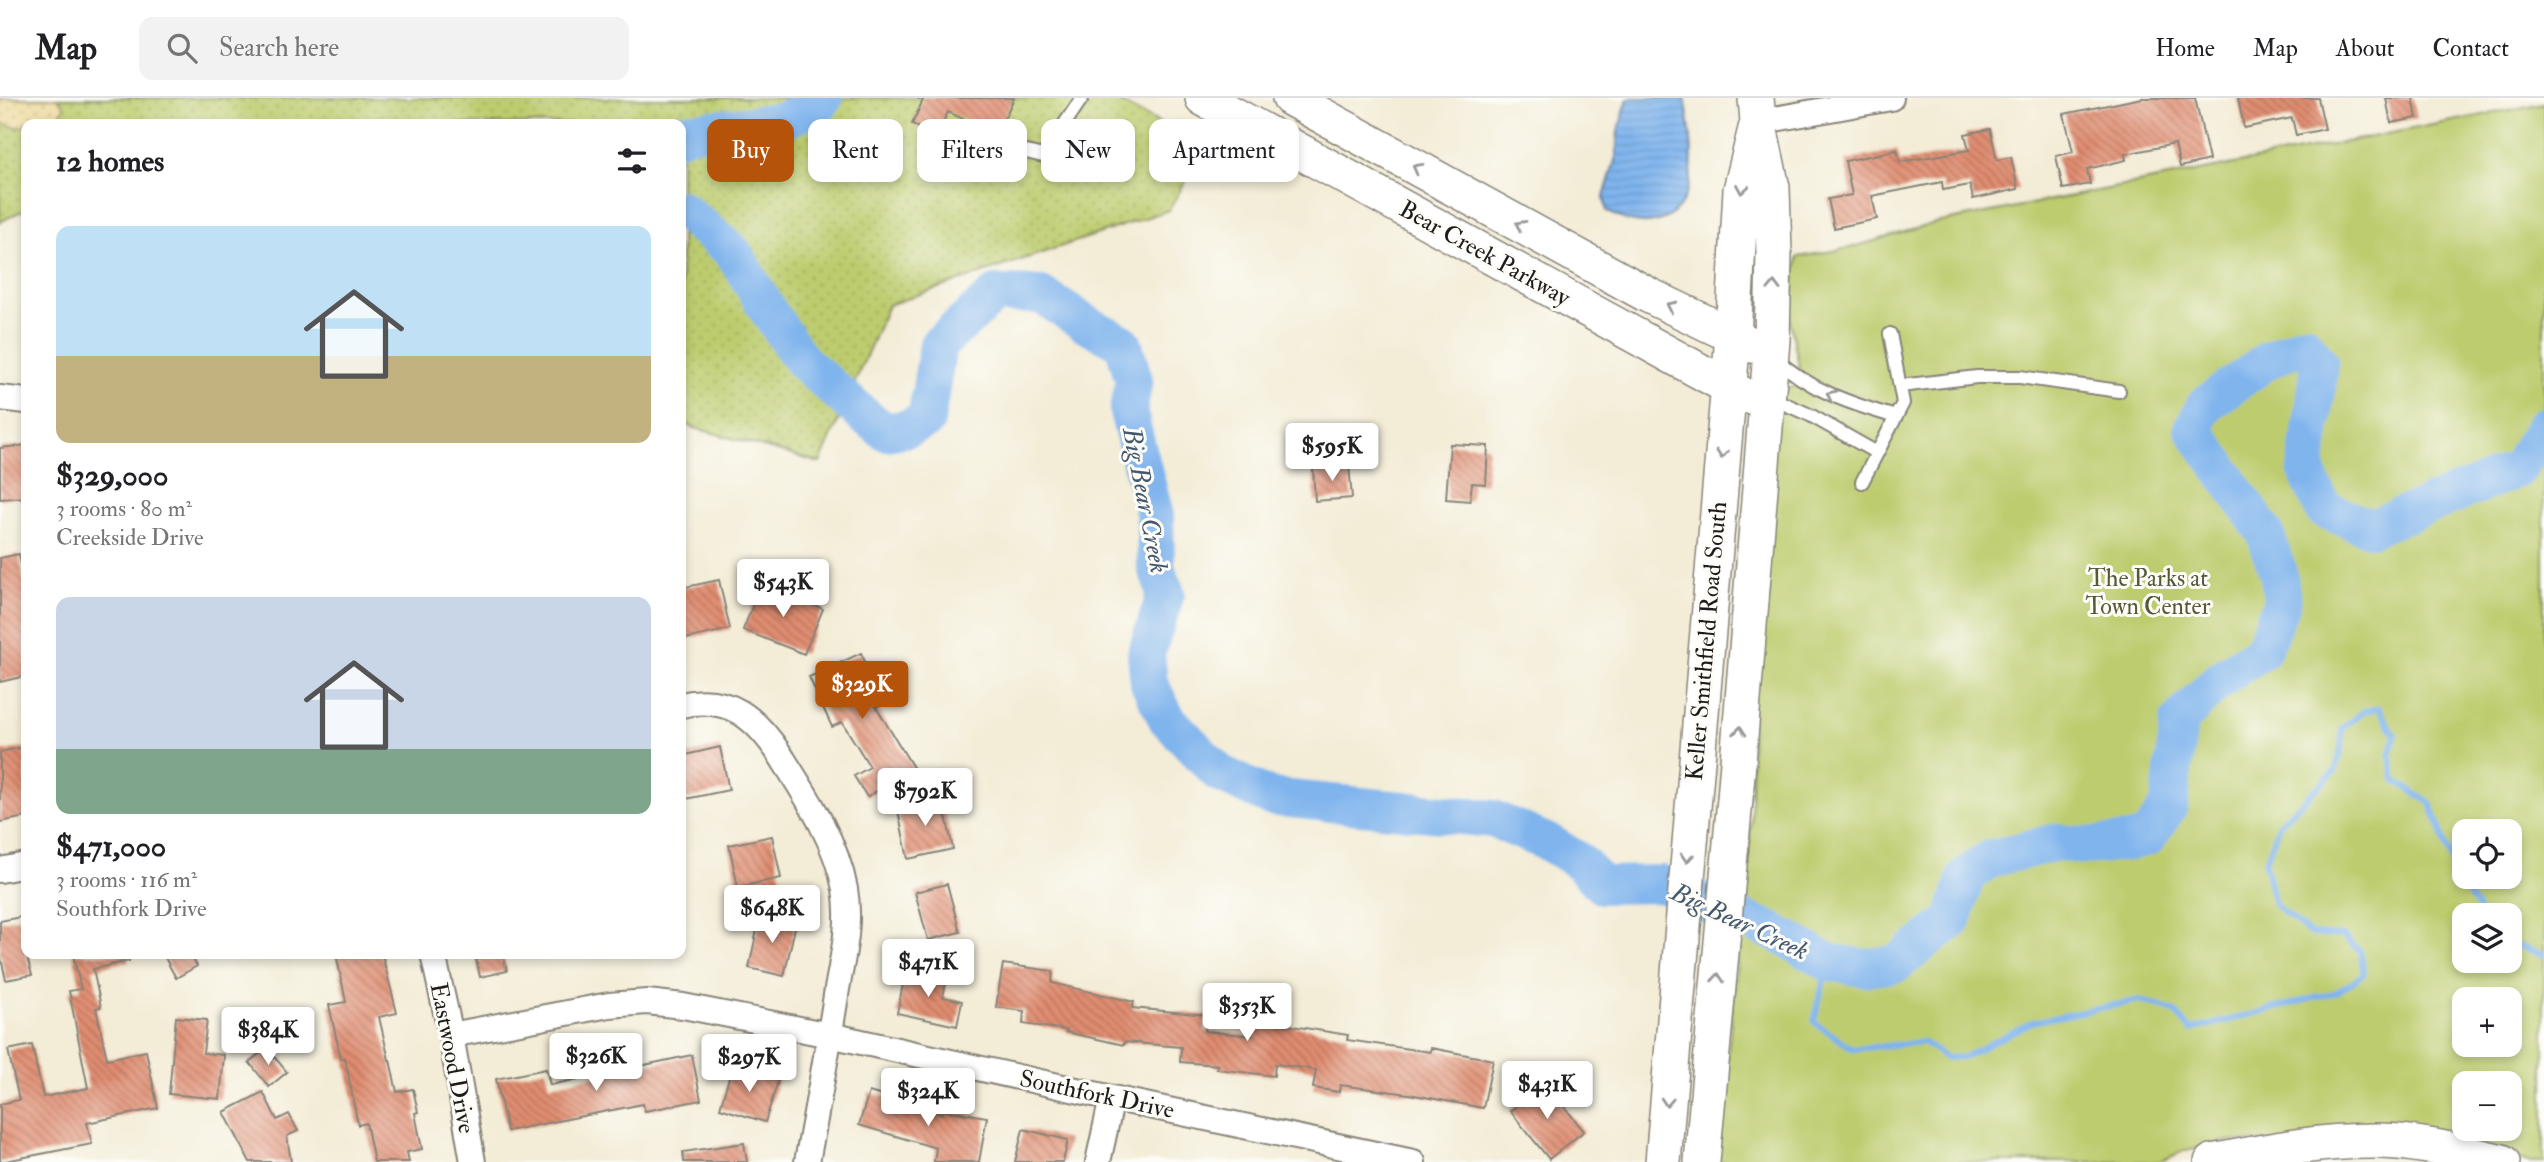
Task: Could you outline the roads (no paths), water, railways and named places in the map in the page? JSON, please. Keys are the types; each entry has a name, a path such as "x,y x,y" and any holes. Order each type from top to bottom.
{"main road":[{"name":"Bear Creek Parkway","path":"1203,98 1242,119"},
{"path":"1268,119 1278,98"},
{"name":"Bear Creek Parkway","path":"1290,98 1648,295 1771,354"},
{"name":"Keller Smithfield Road South","path":"1662,1162 1728,386 1741,190 1757,110"},
{"name":"Keller Smithfield Road South","path":"1702,1162 1771,354 1774,253 1772,188 1757,110"},
{"name":"Bear Creek Parkway","path":"1299,150 1728,386 1767,402"},
{"path":"1458,238 1477,201"},
{"path":"2212,1162 2285,1147 2381,1141 2464,1153 2502,1162"}],"street":[{"path":"1757,110 1891,98"},
{"path":"0,398 21,400"},
{"path":"686,704 721,705 736,709 756,723 814,807 840,870 848,920 807,1162"},
{"path":"0,870 21,866"},
{"name":"Eastwood Drive","path":"434,959 451,1035 473,1162"},
{"name":"Southfork Drive","path":"451,1035 610,1005 647,1002 683,1006 830,1035 1413,1162"},
{"path":"1098,1162 1112,1098"}],"lane":[{"path":"1027,152 1043,156 1082,98"},
{"path":"1862,482 1903,403 1890,334"},
{"path":"1771,354 1794,376 1831,395 1896,418"},
{"path":"1900,386 1977,377 2020,377 2119,391"},
{"path":"1767,402 1810,415 1877,453"}],"water":[{"path":"1628,98 1685,98 1692,151 1688,189 1681,204 1670,216 1654,222 1635,222 1612,214 1607,211 1604,197 1616,157 1618,132"}],"waterway":[{"name":"Big Bear Creek","path":"686,132 780,122 821,103 824,98"},
{"name":"Big Bear Creek","path":"686,213 733,252 802,361 886,432 908,428 926,420 938,345 996,294 1041,295 1123,343 1134,380 1128,411 1155,516 1156,567 1166,593 1146,654 1149,683 1167,719 1219,773 1270,797 1493,819 1551,844 1580,862 1602,885 1662,884 1776,933 1828,962 1864,968 1896,964 1953,920 1966,876 1990,859 2057,842 2084,846 2130,842 2148,837 2169,806 2179,721 2219,680 2262,651 2282,602 2279,576 2265,533 2193,428 2205,405 2268,360 2304,343 2320,364 2306,469 2323,509 2371,528 2518,469 2544,426"},
{"path":"1828,962 1814,1022 1853,1049 1923,1042 1946,1058 1964,1057 2032,1022 2140,1000 2174,1011 2191,1030 2337,992 2364,974 2360,951 2343,936 2311,934 2275,905 2265,863 2280,823 2335,771 2341,750 2342,728 2364,711 2379,708 2395,735 2390,756 2395,780 2431,804 2455,870 2474,903"},
{"path":"2522,947 2544,955"}],"park label":[{"name":"The Parks at Town Center","path":"2148,592"}]}
